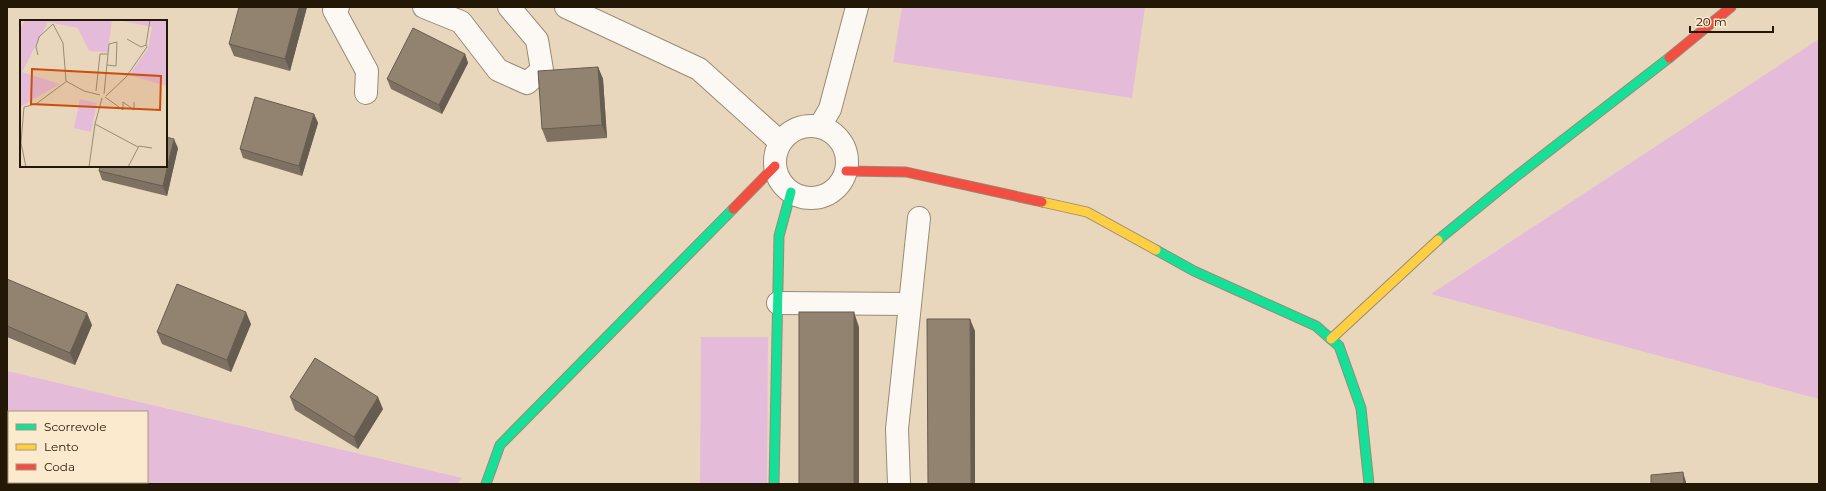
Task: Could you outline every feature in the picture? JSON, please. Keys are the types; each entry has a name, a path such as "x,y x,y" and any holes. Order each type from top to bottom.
{"street":[{"path":"338,7 334,10 367,71 366,93"},
{"path":"424,7 461,22 498,70 527,83 542,70 537,40 509,7"},
{"path":"566,7 699,69 780,142"},
{"path":"820,126 830,109 857,7"},
{"path":"1331,339 1441,237 1548,152 1680,51 1731,7"},
{"path":"809,125 820,126 831,131 840,139 844,145 848,160 842,182 834,190 824,196 807,198 791,192 782,185 777,175 775,166 776,152 780,142 788,133 798,127 809,125"},
{"path":"486,484 500,445 775,166"},
{"path":"846,171 906,172 1086,212 1194,271 1316,326 1339,346 1361,408 1369,484"},
{"path":"774,484 779,236 791,192"},
{"path":"899,484 898,429 919,218"},
{"path":"778,303 910,304"}],"shaded area":[{"path":"902,7 1145,7 1132,98 893,62"},
{"path":"1819,39 1819,399 1431,294"},
{"path":"701,337 768,337 767,484 700,484"},
{"path":"7,371 462,478 457,484 7,484"}],"building":[{"path":"239,7 299,7 285,59 229,44"},
{"path":"413,28 465,54 439,105 387,79"},
{"path":"598,67 602,125 542,129 538,71"},
{"path":"255,97 314,114 299,166 240,149"},
{"path":"167,137 174,139 163,186 99,171 100,167 167,167"},
{"path":"7,279 87,313 70,353 7,326"},
{"path":"177,284 246,312 227,360 157,332"},
{"path":"799,312 854,312 854,484 799,484"},
{"path":"927,319 970,319 971,484 928,484"},
{"path":"315,358 378,397 354,437 290,397"},
{"path":"1683,472 1684,484 1651,484 1651,475"}],"traffic: fast":[{"path":"1438,240 1514,178 1669,58"},
{"path":"774,484 779,236 791,192"},
{"path":"486,484 500,445 733,209"},
{"path":"1156,250 1194,271 1316,326 1339,346 1361,408 1369,484"}],"traffic: slow":[{"path":"1042,202 1087,212 1156,250"},
{"path":"1331,339 1438,240"}],"traffic: jam":[{"path":"1669,58 1731,7"},
{"path":"733,209 775,166"},
{"path":"846,171 906,172 1042,202"}]}
